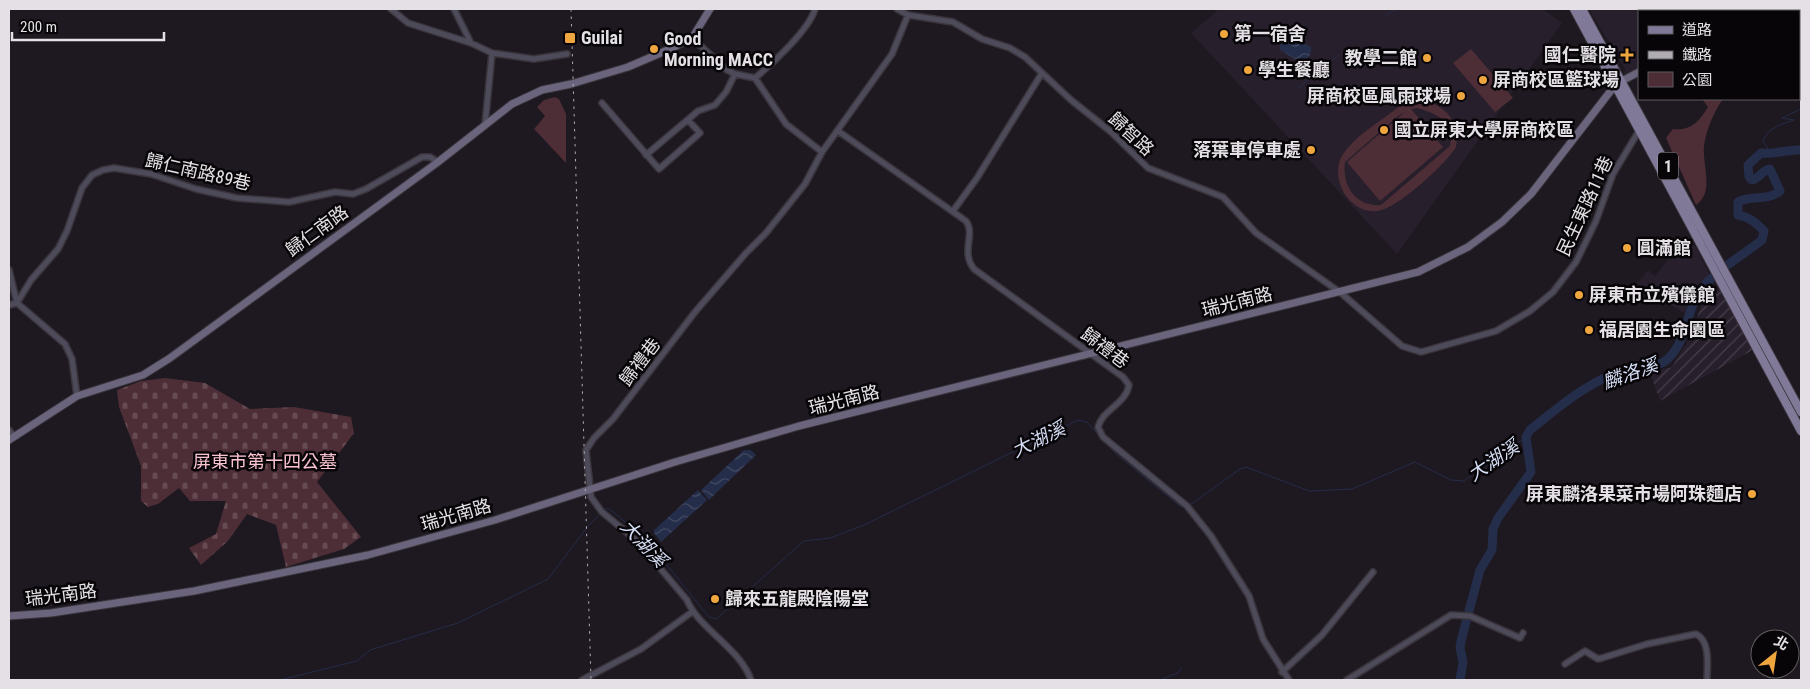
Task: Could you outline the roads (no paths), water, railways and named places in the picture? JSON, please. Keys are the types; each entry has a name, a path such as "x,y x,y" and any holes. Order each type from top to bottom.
{"main road":[{"name":"1","path":"1574,9 1619,83"},
{"name":"1","path":"1582,9 1642,127 1723,277 1801,431"},
{"name":"1","path":"1723,277 1801,412"}],"street":[{"path":"391,9 408,23 471,43 492,54 534,59 567,54"},
{"path":"454,9 471,43"},
{"path":"710,9 692,38 735,74 755,78 786,124 822,152"},
{"path":"755,78 797,36 812,17 815,9"},
{"name":"歸智路","path":"897,9 908,15 953,22 982,39 1017,53 1110,131 1148,168 1223,196 1256,233 1340,292"},
{"name":"歸禮巷","path":"751,680 722,639 692,612 687,600 677,587 638,542 602,512 589,490 586,450 594,438 613,420 695,312 746,252 766,234 804,184 822,152 892,54 908,15"},
{"name":"歸仁南路","path":"12,438 77,396 143,375 170,358 526,96 628,67 692,38"},
{"path":"485,125 492,54"},
{"path":"1619,83 1638,73"},
{"path":"646,155 698,111 715,105 726,92 735,74"},
{"path":"953,211 977,178 1042,74"},
{"name":"瑞光南路","path":"9,616 51,613 194,591 368,555 495,520 675,462 799,426 1395,279 1437,263 1468,247 1502,222 1530,194 1619,83"},
{"path":"602,103 659,169 700,133 688,120"},
{"name":"民生東路11巷","path":"1340,292 1402,346 1421,352 1496,331 1545,299 1576,262 1596,221 1613,174 1642,127"},
{"name":"歸禮巷","path":"838,131 969,224 967,255 974,269 1123,377 1129,385 1128,394 1100,420 1098,427 1103,437 1187,506 1211,536 1249,596 1263,638 1282,672 1289,680"},
{"name":"歸仁南路89巷","path":"17,303 31,280 58,249 67,231 82,188 92,175 103,170 114,168 150,174 196,189 237,198 289,202 335,192 353,194 366,189 422,158 430,157 438,162"},
{"path":"9,270 17,303 65,344 72,359 77,396"},
{"path":"9,304 17,303"},
{"path":"9,430 12,438"},
{"path":"1282,672 1322,636 1373,572"},
{"path":"582,680 641,649 692,612"},
{"path":"1347,680 1451,614 1470,616 1520,638 1523,633"},
{"path":"1565,664 1585,651 1598,659 1647,644 1696,634 1704,640 1707,654 1707,680"}],"water":[{"path":"1281,23 1288,25 1288,36 1292,42 1304,43 1311,47 1310,55 1305,60 1300,62 1280,50 1278,26"},
{"path":"744,450 751,450 756,455 709,500 701,490"},
{"path":"698,490 707,500 661,542 654,533 654,530"}],"waterway":[{"path":"1385,16 1396,9"},
{"path":"1297,89 1339,55"},
{"path":"1771,154 1763,141 1765,136 1776,127 1794,120 1782,118 1801,109"},
{"name":"麟洛溪","path":"1460,680 1463,662 1460,648 1461,641 1480,570 1492,550 1493,529 1498,518 1531,472 1526,437 1530,430 1572,397 1595,383 1619,372 1664,362 1672,355 1682,338 1691,309 1700,291 1720,270 1762,240 1764,231 1749,219 1738,215 1738,202 1749,198 1770,196 1780,191 1770,169 1752,180 1749,177 1748,165 1761,153 1801,150"},
{"name":"大湖溪","path":"604,511 608,508 644,537 709,617 716,619 804,541 830,538 864,525 1078,420 1087,422 1100,437"},
{"name":"大湖溪","path":"1190,505 1240,469 1246,467 1309,491 1352,489 1415,462 1451,480 1464,481 1526,437"},
{"name":"大湖溪","path":"1105,442 1116,454 1181,507 1184,506"},
{"name":"大湖溪","path":"280,680 357,661 370,650 458,623 548,579 589,525 599,515"},
{"path":"1160,680 1178,673 1182,667"}],"railway":[{"path":"571,9 591,680"}],"place":[{"name":"第一宿舍","path":"1224,34"},
{"name":"Guilai","path":"570,38"},
{"name":"Good Morning MACC","path":"654,49"},
{"name":"國仁醫院","path":"1627,55"},
{"name":"教學二館","path":"1427,58"},
{"name":"學生餐廳","path":"1248,70"},
{"name":"屏商校區籃球場","path":"1483,80"},
{"name":"屏商校區風雨球場","path":"1461,96"},
{"name":"國立屏東大學屏商校區","path":"1384,130"},
{"name":"落葉車停車處","path":"1311,150"},
{"name":"圓滿館","path":"1627,248"},
{"name":"屏東市立殯儀館","path":"1579,295"},
{"name":"福居園生命園區","path":"1589,330"},
{"name":"屏東麟洛果菜市場阿珠麵店","path":"1752,494"},
{"name":"歸來五龍殿陰陽堂","path":"715,599"}],"park label":[{"name":"屏東市第十四公墓","path":"265,462"}]}
